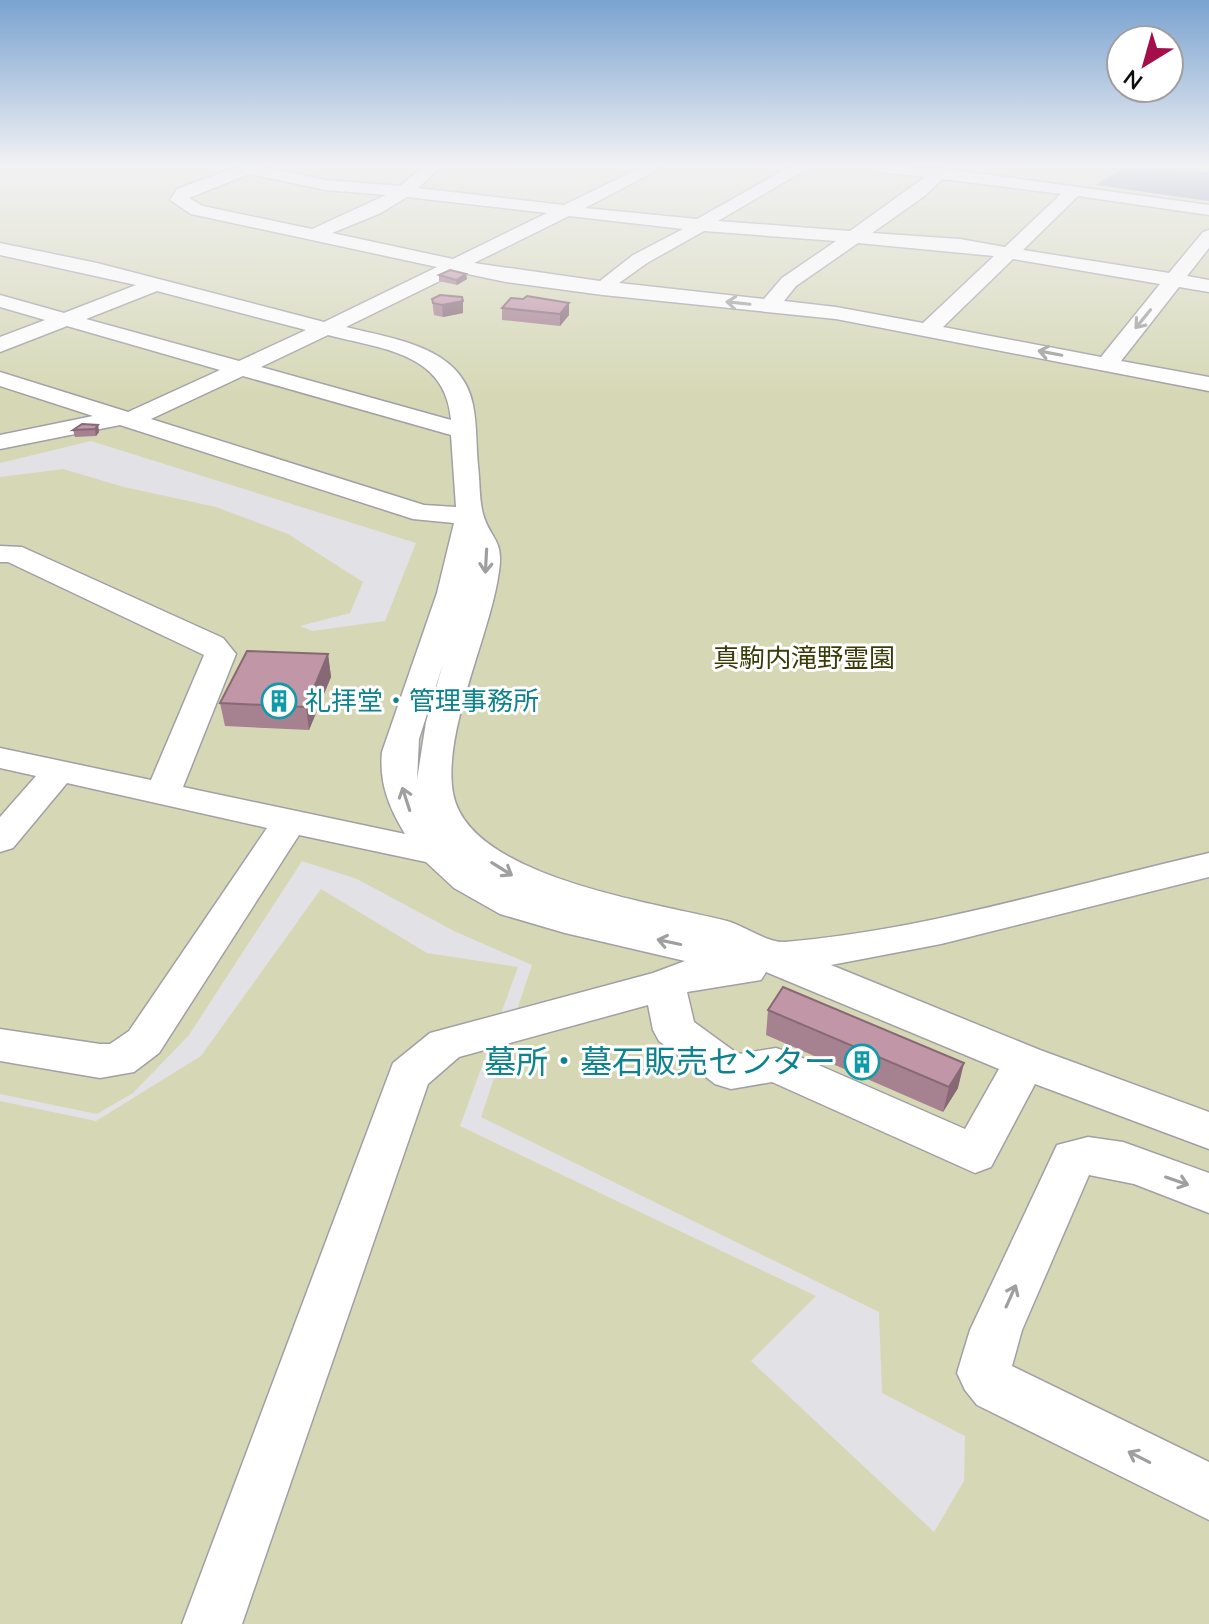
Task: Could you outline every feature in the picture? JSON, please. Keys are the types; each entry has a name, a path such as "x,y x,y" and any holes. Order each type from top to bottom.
{"street":[{"path":"348,243 538,282 836,313 1209,384"},
{"path":"0,442 126,419 327,328 500,243"},
{"path":"603,289 640,259 670,243"},
{"path":"769,306 789,282 846,243"},
{"path":"926,243 1008,252 1209,286"},
{"path":"928,330 1018,243"},
{"path":"1107,364 1204,243"},
{"path":"0,249 156,284 400,346 442,368 457,389 464,409 470,516 446,612 403,740 398,765 403,795 414,822 449,846 460,877 473,885 532,910 721,953 774,957 909,937 1209,865"},
{"path":"0,345 156,284"},
{"path":"0,301 464,431"},
{"path":"0,379 422,513 470,516"},
{"path":"0,584 12,556 212,645 220,654 163,793"},
{"path":"0,758 290,821 449,846"},
{"path":"0,840 60,770"},
{"path":"0,1045 100,1061 119,1060 144,1042 290,821"},
{"path":"212,1624 409,1075 445,1045 665,985 687,975 753,969 774,957"},
{"path":"774,957 1025,1062 1209,1131"},
{"path":"665,985 674,1030 731,1072 776,1065 975,1154 1025,1062"},
{"path":"1209,1193 1121,1162 1089,1154 1073,1158 996,1330 984,1373 996,1387 1209,1492"}],"green space":[{"name":"真駒内滝野霊園","path":"0,243 1209,243 1209,1624 0,1624 0,1101 96,1121 201,1056 321,889 427,953 518,967 460,1126 816,1296 751,1361 934,1532 964,1481 965,1436 882,1393 879,1312 481,1117 532,965 454,931 357,879 302,861 189,1035 133,1093 97,1114 0,1094 0,477 63,469 124,487 216,507 288,534 363,582 350,613 300,626 312,631 385,621 416,543 91,441 0,463"}],"building":[{"path":"450,270 466,274 456,280 439,275"},
{"path":"440,295 462,297 463,301 442,305 433,303 432,299"},
{"path":"527,296 569,303 560,314 502,308 511,298 523,299"},
{"path":"82,424 98,425 95,429 73,430"},
{"path":"247,651 328,654 306,707 220,703"},
{"path":"783,987 964,1063 949,1087 768,1010"}],"place":[{"name":"礼拝堂・管理事務所","path":"279,701"},
{"name":"墓所・墓石販売センター","path":"862,1062"}]}
